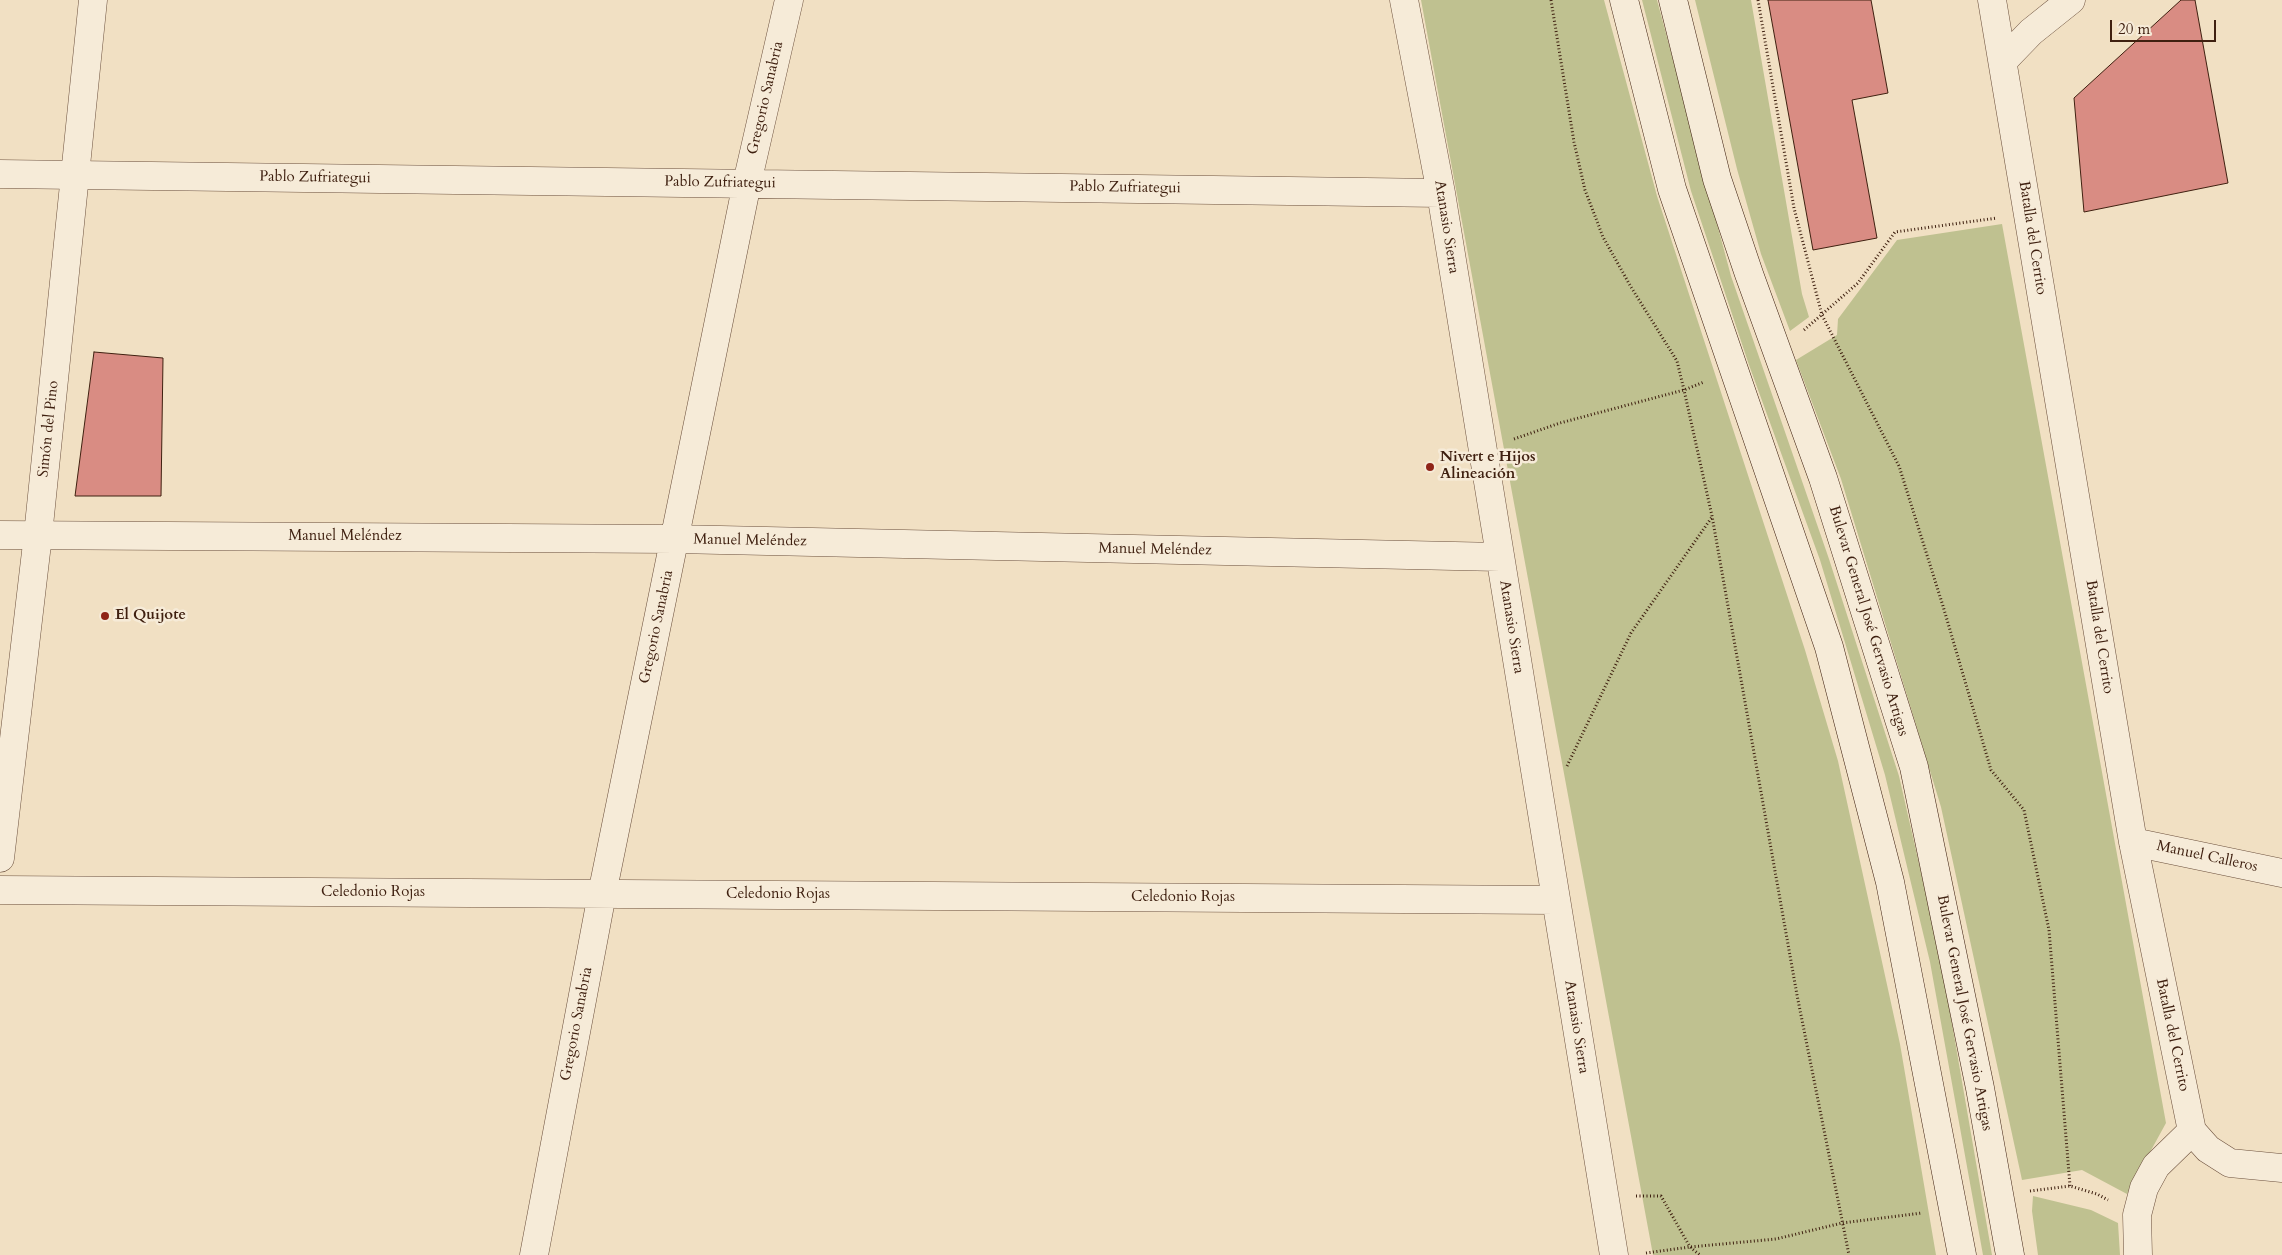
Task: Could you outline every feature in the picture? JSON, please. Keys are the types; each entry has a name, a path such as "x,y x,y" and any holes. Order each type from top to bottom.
{"street":[{"name":"Simón del Pino","path":"0,858 38,535 93,0"},
{"name":"Gregorio Sanabria","path":"534,1255 602,894 747,183 789,0"},
{"name":"Atanasio Sierra","path":"1404,0 1441,193 1614,1255"},
{"path":"1624,0 1672,189 1829,647 1890,882 1962,1255"},
{"name":"Bulevar General José Gervasio Artigas","path":"1673,0 1717,179 1749,274 1823,478 1914,767 1980,1088 2010,1255"},
{"name":"Batalla del Cerrito","path":"1992,0 2133,842 2192,1131"},
{"path":"2003,61 2031,32 2071,0"},
{"name":"Pablo Zufriategui","path":"0,174 1441,193"},
{"name":"Manuel Meléndez","path":"0,535 675,539 1500,557"},
{"name":"Manuel Calleros","path":"2133,842 2282,873"},
{"name":"Celedonio Rojas","path":"0,890 1556,900"},
{"path":"2138,1255 2137,1215 2144,1188 2156,1166 2192,1131 2208,1149 2230,1163 2282,1168"}],"path":[{"path":"1551,0 1574,142 1585,190 1604,237 1622,271 1677,361 1712,516 1797,995 1849,1255"},
{"path":"1758,0 1794,208 1822,315 1899,466 1943,606 1991,770 2024,810 2048,930 2070,1186"},
{"path":"1563,774 1631,633 1712,516"},
{"path":"2001,1200 2031,1191 2070,1186 2097,1194 2137,1215"},
{"path":"1604,1196 1661,1196 1690,1247 1700,1255"},
{"path":"1643,1254 1690,1247 1776,1239 1842,1223 1921,1213 1954,1211"}],"green space":[{"path":"1421,0 1604,0 1657,196 1805,650 1838,761 1900,1044 1936,1255 1653,1255"},
{"path":"1642,0 1657,0 1731,276 1829,559 1899,776 1941,960 1992,1255 1983,1255 1930,962 1885,775 1820,560 1749,365 1691,191"},
{"path":"1695,0 1751,0 1802,294 1809,317 1790,331 1761,254 1737,169"},
{"path":"2002,224 2166,1123 2127,1194 2082,1170 2022,1180 1941,807 1841,479 1796,360 1837,335 1838,319 1897,240"},
{"path":"2033,1196 2091,1210 2118,1223 2120,1255 2038,1255 2032,1211"}],"building":[{"path":"1768,0 1871,0 1888,93 1852,100 1877,238 1813,250"},
{"path":"2181,0 2195,0 2228,183 2084,212 2074,98"},
{"path":"94,352 163,358 161,496 75,496"}],"place":[{"name":"Nivert e Hijos Alineación","path":"1430,467"},
{"name":"El Quijote","path":"105,616"}]}
